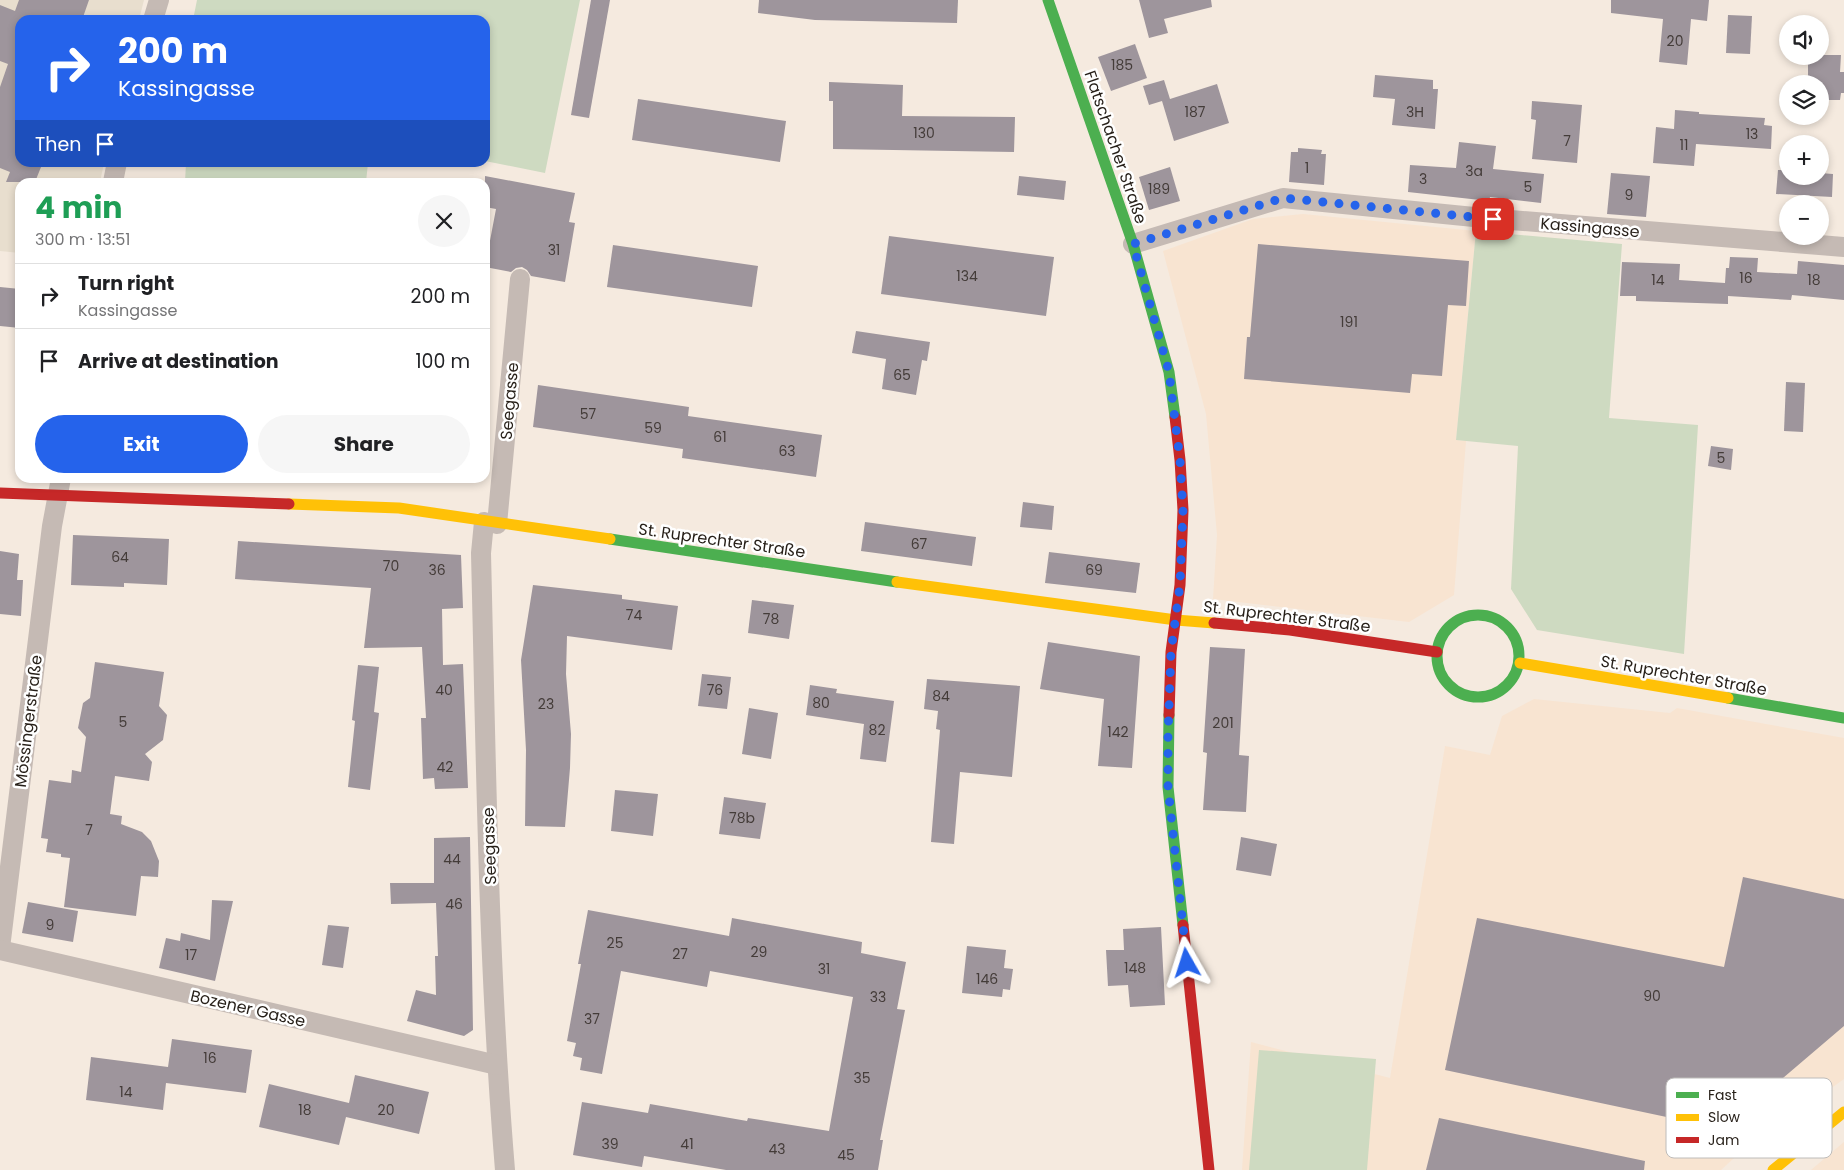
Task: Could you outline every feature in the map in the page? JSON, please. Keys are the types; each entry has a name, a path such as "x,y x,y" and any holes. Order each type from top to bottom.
{"street":[{"path":"154,15 159,0"},
{"name":"Flatschacher Straße","path":"1048,0 1133,244 1169,372 1180,460 1183,510 1180,585 1171,652 1168,787 1209,1170"},
{"name":"Kassingasse","path":"1133,244 1283,198 1484,218 1844,247"},
{"name":"Seegasse","path":"505,1170 497,1065 481,553 490,523 520,279"},
{"name":"St. Ruprechter Straße","path":"0,493 59,486 399,508 841,574 1176,620 1290,630 1437,652"},
{"name":"Mössingerstraße","path":"0,949 52,526 59,486"},
{"path":"1483,614 1501,621 1513,632 1519,647 1520,663 1514,678 1503,690 1488,697 1472,698 1457,692 1445,682 1438,668 1437,652 1442,635 1454,622 1470,615 1483,614"},
{"name":"St. Ruprechter Straße","path":"1520,663 1844,718"},
{"name":"Bozener Gasse","path":"0,949 497,1065"},
{"path":"1832,1122 1844,1112"},
{"path":"1773,1170 1788,1158"}],"shaded area":[{"path":"0,0 144,0 140,15 15,15 15,167 103,167 101,178 15,178 15,252 0,251"},
{"path":"1303,214 1476,231 1456,440 1466,441 1454,595 1409,622 1213,599 1217,535 1206,414 1163,251 1253,219"},
{"path":"1534,699 1670,713 1677,708 1844,738 1844,1079 1832,1088 1832,1078 1666,1078 1666,1158 1734,1158 1721,1170 1242,1170 1251,1042 1390,1078 1445,746 1490,755 1502,716"},
{"path":"1844,1142 1844,1170 1811,1170 1825,1158 1832,1158 1832,1152"}],"green space":[{"path":"197,0 580,0 545,173 490,162 490,15 194,15"},
{"path":"186,167 368,167 366,178 185,178"},
{"path":"1476,231 1622,244 1609,418 1698,425 1684,654 1537,630 1511,589 1518,446 1456,440"},
{"path":"1259,1050 1376,1059 1367,1170 1249,1170"}],"building":[{"path":"19,0 89,0 84,15 15,15 15,167 41,167 37,178 15,178 15,182 6,182 10,172 0,168 0,87 8,64 0,61 0,5 15,11"},
{"path":"591,0 610,0 589,118 571,115"},
{"path":"759,0 958,0 957,23 815,20 758,13"},
{"path":"1139,0 1211,0 1212,7 1164,19 1168,33 1149,38"},
{"path":"1611,0 1709,0 1707,21 1691,19 1687,65 1659,62 1663,19 1611,13"},
{"path":"1728,15 1752,16 1750,54 1726,53"},
{"path":"1135,44 1147,78 1111,91 1098,57"},
{"path":"1829,55 1841,55 1840,72 1844,72 1844,93 1841,93 1840,100 1829,100 1829,75 1808,75 1808,65 1829,65"},
{"path":"1375,75 1433,80 1433,89 1438,89 1435,129 1392,125 1395,99 1373,97"},
{"path":"1164,80 1170,99 1217,84 1229,123 1174,141 1162,101 1149,105 1143,86"},
{"path":"829,82 903,85 902,116 1015,117 1014,152 833,149 833,101 829,101"},
{"path":"638,99 786,121 780,162 632,140"},
{"path":"1532,101 1582,105 1577,163 1532,159 1536,120 1531,119"},
{"path":"1675,110 1699,112 1699,114 1765,118 1764,125 1772,126 1771,149 1696,144 1694,166 1653,163 1656,127 1674,129"},
{"path":"1459,142 1496,146 1493,169 1544,174 1541,203 1490,197 1489,201 1408,192 1410,165 1456,168"},
{"path":"1298,148 1322,150 1321,154 1326,154 1324,185 1289,182 1291,152 1298,152"},
{"path":"1170,167 1180,201 1149,210 1139,177"},
{"path":"1778,170 1779,185 1829,185 1829,174 1833,174 1832,197 1829,197 1829,195 1776,194"},
{"path":"1611,173 1650,176 1646,217 1607,214"},
{"path":"485,176 575,193 569,222 575,223 565,282 531,276 522,267 516,268 511,272 490,268 490,241 496,209 490,208 490,178 485,178"},
{"path":"1019,176 1066,181 1064,200 1017,195"},
{"path":"889,236 1054,257 1046,316 881,294"},
{"path":"1258,244 1469,261 1466,306 1448,305 1442,376 1412,374 1410,393 1244,379 1247,337 1250,337"},
{"path":"613,245 758,266 752,307 607,287"},
{"path":"1730,257 1758,258 1757,272 1797,274 1798,261 1844,265 1844,300 1792,295 1791,300 1728,296 1728,304 1636,301 1636,296 1620,296 1622,262 1680,264 1679,280 1725,283 1726,268 1729,268"},
{"path":"0,287 15,288 15,328 0,326"},
{"path":"856,331 930,342 927,361 922,360 916,395 882,389 886,359 852,353"},
{"path":"1786,382 1805,383 1803,432 1784,431"},
{"path":"538,385 689,407 688,416 822,435 816,477 682,458 683,449 533,427"},
{"path":"1711,446 1733,449 1731,470 1708,466"},
{"path":"1023,502 1054,506 1052,530 1020,527"},
{"path":"865,522 976,537 972,566 861,551"},
{"path":"73,535 169,539 167,585 124,583 124,587 71,585"},
{"path":"238,541 461,555 463,608 442,609 443,665 463,664 468,788 435,789 434,778 423,779 421,718 426,718 422,647 364,648 371,588 235,579"},
{"path":"0,551 19,554 17,580 23,580 21,616 0,614"},
{"path":"1049,552 1140,563 1136,593 1045,583"},
{"path":"533,585 622,595 622,599 678,606 672,650 567,636 566,674 571,734 565,827 525,826 526,750 521,660"},
{"path":"752,600 794,605 789,639 748,633"},
{"path":"1048,642 1140,656 1132,768 1098,766 1104,699 1040,689"},
{"path":"1210,647 1245,649 1239,755 1249,756 1246,812 1203,810 1207,753 1203,752"},
{"path":"95,662 164,672 159,706 167,715 163,740 145,754 152,762 149,781 115,776 110,814 122,816 121,824 142,832 151,841 159,861 158,877 141,876 136,916 64,907 70,858 61,857 61,854 46,852 48,839 41,838 49,780 71,783 72,770 81,772 86,737 78,728 83,703 90,698"},
{"path":"358,665 379,667 374,712 379,713 370,790 348,787 355,721 352,720"},
{"path":"702,674 731,677 727,709 698,706"},
{"path":"927,679 1020,686 1012,777 960,772 954,844 931,842 940,730 936,729 938,711 924,709"},
{"path":"810,685 837,689 836,693 894,701 886,762 860,759 864,724 806,715"},
{"path":"749,708 778,713 771,759 742,754"},
{"path":"615,790 658,794 653,836 611,831"},
{"path":"724,797 766,803 760,839 719,834"},
{"path":"470,837 473,1030 464,1036 407,1021 416,990 436,995 435,956 438,956 436,903 391,904 390,883 434,883 434,838"},
{"path":"1241,837 1277,844 1271,876 1236,870"},
{"path":"1743,877 1844,899 1844,1026 1783,1078 1666,1078 1666,1117 1445,1070 1477,918 1724,967"},
{"path":"212,900 233,901 215,981 159,968 166,938 180,941 181,933 210,940"},
{"path":"28,902 78,911 73,942 22,933"},
{"path":"588,910 729,936 732,918 862,942 861,953 906,962 897,1009 905,1010 880,1140 883,1140 878,1170 726,1170 644,1156 642,1167 573,1155 582,1102 648,1113 650,1104 747,1121 748,1118 829,1131 853,997 710,971 707,987 621,971 602,1074 580,1070 582,1058 573,1056 576,1043 567,1041 581,964 578,964"},
{"path":"328,925 349,927 343,968 322,965"},
{"path":"1161,927 1165,1005 1130,1007 1128,985 1108,986 1106,950 1124,950 1123,929"},
{"path":"967,946 1006,950 1004,968 1013,969 1010,990 1003,989 1002,997 962,993"},
{"path":"172,1039 252,1050 246,1093 166,1083 163,1110 86,1100 91,1057 168,1067"},
{"path":"355,1075 429,1092 419,1134 346,1117 339,1145 259,1127 269,1084 349,1103"},
{"path":"1439,1118 1645,1161 1644,1170 1426,1170"}],"traffic: fast":[{"path":"1048,0 1133,244 1169,372 1175,417"},
{"path":"610,539 897,582"},
{"path":"1470,615 1486,615 1501,622 1512,633 1519,648 1519,656 1516,672 1507,685 1486,697 1470,697 1455,690 1444,679 1437,664 1437,648 1444,633 1455,622 1470,615"},
{"path":"1728,698 1844,718"},
{"path":"1169,715 1168,787 1183,925"}],"traffic: slow":[{"path":"289,504 399,508 610,539"},
{"path":"897,582 1176,620 1214,623"},
{"path":"1520,663 1728,698"},
{"path":"1832,1122 1844,1112"},
{"path":"1773,1170 1788,1158"}],"traffic: jam":[{"path":"1169,715 1171,652 1180,585 1183,510 1175,417"},
{"path":"0,493 289,504"},
{"path":"1214,623 1290,630 1437,652"},
{"path":"1183,925 1209,1170"}],"route":[{"path":"1187,963 1168,787 1171,652 1180,585 1183,510 1180,460 1169,372 1133,244 1283,198 1493,219"}]}
